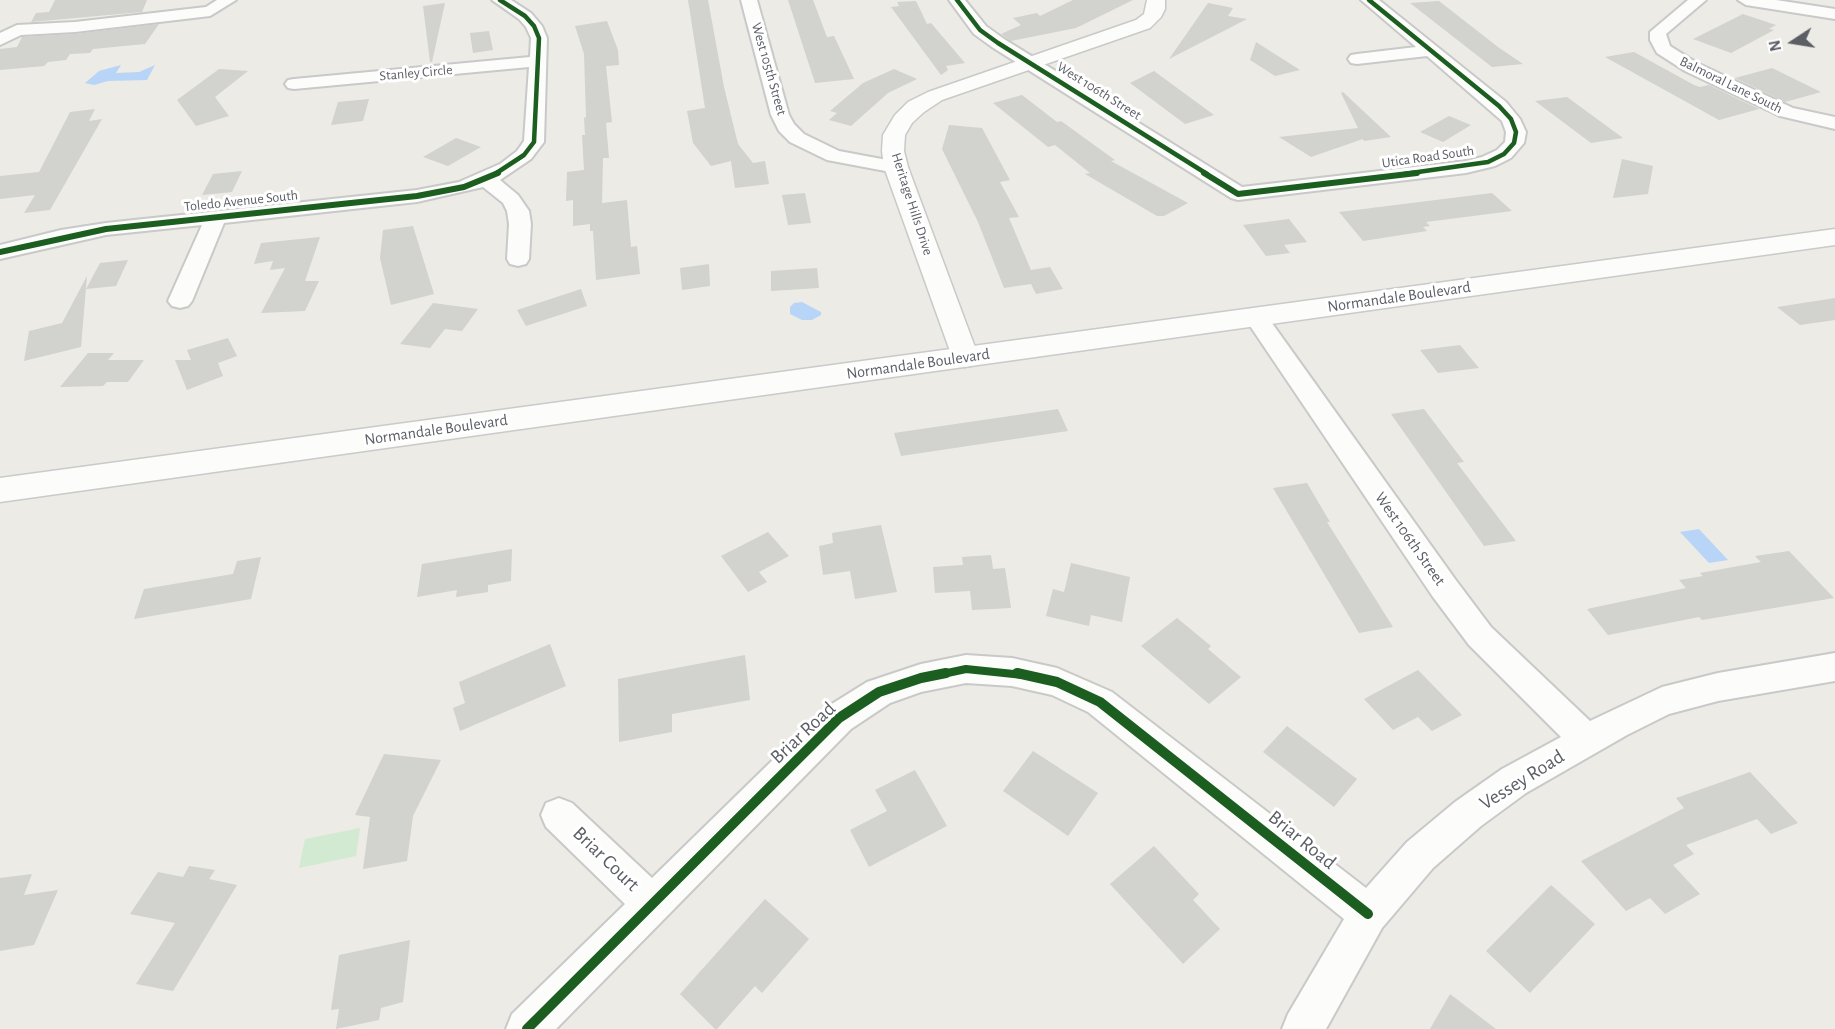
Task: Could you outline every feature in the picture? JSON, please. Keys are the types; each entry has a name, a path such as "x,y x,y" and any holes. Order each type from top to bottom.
{"main road":[{"name":"Heritage Hills Drive","path":"965,358 896,167 893,151 894,135 903,120 916,107 935,96 1143,24 1152,17 1156,9 1156,0"},
{"name":"Normandale Boulevard","path":"0,490 1835,237"}],"street":[{"path":"0,41 3,44 44,42 59,38 75,27 210,10 228,0"},
{"name":"Toledo Avenue South","path":"0,252 106,229 425,195 464,187 486,179 507,168 524,155 534,142 539,61 538,38 534,26 525,16 500,0"},
{"name":"West 105th Street","path":"749,0 780,115 786,127 797,138 834,156 896,167"},
{"name":"West 106th Street","path":"957,0 980,30 1238,194"},
{"name":"Utica Road South","path":"1238,194 1466,167 1488,162 1504,154 1514,143 1516,132 1511,118 1499,106 1369,0"},
{"name":"Balmoral Lane South","path":"1698,0 1658,32 1658,40 1663,49 1691,67 1787,112 1835,123"},
{"path":"1746,0 1835,14"},
{"path":"1357,58 1431,50"},
{"name":"Stanley Circle","path":"294,84 539,61"},
{"path":"486,179 511,200 518,211 520,224 518,259"},
{"path":"180,301 216,217"},
{"name":"West 106th Street","path":"1256,317 1444,588 1480,636 1587,741"},
{"name":"Vessey Road","path":"1302,1029 1368,914 1420,855 1468,814 1514,781 1615,724 1662,701 1718,687 1835,667"},
{"name":"Briar Road","path":"527,1029 839,718 879,692 921,678 966,669 1012,672 1057,682 1100,702 1139,730 1368,914"},
{"name":"Briar Court","path":"559,815 652,904"}],"green space":[{"path":"360,828 356,856 299,868 305,839"}],"water":[{"path":"121,65 116,73 139,72 155,65 147,80 108,81 94,85 85,83 99,71"},
{"path":"802,302 821,312 821,315 812,320 802,320 790,314 790,307 794,303"},
{"path":"1699,529 1728,560 1709,563 1680,532"}],"building":[{"path":"55,0 147,0 142,12 31,22 36,13 49,12"},
{"path":"688,0 708,0 724,87 738,144 753,163 765,161 769,184 735,188 731,161 711,166 693,143 687,111 705,108"},
{"path":"788,0 813,0 827,37 834,36 854,79 815,83"},
{"path":"1073,0 1133,0 1076,28 1011,41 1001,34 1021,25 1013,18 1037,13 1040,16"},
{"path":"916,1 927,24 931,23 965,63 946,66 948,70 941,75 891,7 899,6 897,2"},
{"path":"1439,1 1523,64 1492,67 1410,3"},
{"path":"445,3 432,62 430,62 423,6"},
{"path":"1208,3 1233,8 1228,16 1247,19 1169,59"},
{"path":"1743,14 1776,25 1769,29 1774,30 1731,53 1693,39"},
{"path":"607,21 618,50 619,65 606,66 612,122 606,123 609,158 603,158 602,203 627,200 631,247 637,246 640,274 596,280 593,231 590,231 590,224 573,226 573,200 566,201 567,172 584,170 582,135 585,135 584,118 586,117 584,54 575,26"},
{"path":"159,24 145,44 93,49 90,53 70,54 66,60 48,62 44,66 0,70 0,49 17,47 22,37 75,34"},
{"path":"489,31 493,50 473,53 470,33"},
{"path":"1256,42 1300,70 1275,76 1250,60"},
{"path":"1634,52 1694,85 1700,87 1709,85 1759,109 1719,120 1605,57"},
{"path":"1772,68 1821,92 1785,102 1735,78"},
{"path":"219,69 248,71 215,97 229,116 196,126 177,100"},
{"path":"894,69 917,79 888,93 851,126 829,120 837,113 830,111 863,83"},
{"path":"1154,71 1214,115 1185,124 1130,83"},
{"path":"1343,92 1391,137 1364,141 1363,139 1311,157 1279,137 1358,128 1341,93"},
{"path":"1022,95 1057,122 1061,121 1115,160 1111,161 1188,203 1164,216 1157,216 1085,174 1090,173 1055,145 1048,147 993,103"},
{"path":"1567,97 1623,138 1591,143 1535,101"},
{"path":"369,99 363,121 331,125 338,102"},
{"path":"95,109 89,121 102,119 50,210 24,213 35,195 0,199 0,176 39,172 70,112"},
{"path":"1449,116 1471,125 1443,142 1420,132"},
{"path":"949,125 982,128 1010,180 1000,182 1019,217 1009,218 1031,270 1050,267 1063,289 1036,294 1031,284 1004,288 978,222 942,149"},
{"path":"456,138 481,147 448,166 423,157"},
{"path":"1622,159 1653,166 1648,194 1613,198"},
{"path":"242,171 232,192 202,195 213,174"},
{"path":"805,193 811,223 788,225 782,195"},
{"path":"1492,193 1512,211 1426,222 1430,226 1423,227 1427,231 1363,241 1339,212"},
{"path":"1289,219 1307,242 1284,245 1290,253 1266,256 1243,225"},
{"path":"413,226 434,294 391,305 380,258 383,230"},
{"path":"320,237 305,281 319,281 305,311 261,313 285,268 270,270 273,261 254,264 261,243"},
{"path":"128,260 116,286 86,289 100,263"},
{"path":"709,264 710,286 682,290 680,268"},
{"path":"817,268 819,288 771,291 771,271"},
{"path":"87,276 81,347 24,361 29,331 62,323"},
{"path":"581,289 587,306 526,326 517,310"},
{"path":"1835,298 1835,320 1800,325 1777,307"},
{"path":"433,303 478,309 462,331 445,329 430,348 400,344"},
{"path":"228,338 237,356 218,363 223,376 187,390 175,360 191,360 187,350"},
{"path":"1460,345 1479,368 1438,373 1420,350"},
{"path":"88,353 114,353 108,360 144,360 128,382 107,382 103,386 60,387"},
{"path":"1058,409 1068,431 901,456 894,433"},
{"path":"1424,409 1464,462 1457,463 1516,541 1484,546 1391,414"},
{"path":"1307,483 1330,522 1327,522 1393,627 1359,633 1273,488"},
{"path":"881,525 897,592 855,599 850,571 823,575 819,546 833,543 832,533"},
{"path":"768,532 789,556 759,572 767,582 748,592 721,556"},
{"path":"512,549 511,581 488,585 488,592 456,597 457,590 417,597 422,564"},
{"path":"1789,551 1834,598 1702,620 1699,617 1608,635 1587,609 1686,588 1679,580 1703,576 1700,573 1761,562 1755,556"},
{"path":"991,555 993,569 1005,568 1011,608 972,610 970,591 935,593 933,567 963,565 962,557"},
{"path":"261,557 251,599 134,619 144,589 233,574 237,561"},
{"path":"1071,563 1130,577 1122,622 1091,615 1089,626 1046,616 1053,589 1064,592"},
{"path":"1177,618 1211,646 1208,649 1241,677 1209,704 1141,646"},
{"path":"550,644 566,686 460,731 453,708 465,703 459,682"},
{"path":"745,655 750,700 672,714 672,732 619,742 618,679"},
{"path":"1418,670 1462,715 1432,731 1418,717 1393,730 1364,699"},
{"path":"1287,726 1357,779 1334,807 1263,752"},
{"path":"1033,751 1098,793 1068,836 1003,791"},
{"path":"384,754 441,760 413,816 407,861 363,869 370,817 355,815"},
{"path":"915,770 947,826 869,867 850,830 887,811 875,790"},
{"path":"1750,772 1798,823 1771,834 1757,819 1686,845 1694,854 1673,865 1700,894 1665,914 1650,898 1626,911 1581,861 1684,808 1676,798"},
{"path":"1154,846 1199,894 1193,900 1220,929 1183,964 1110,884"},
{"path":"189,866 215,870 209,879 237,885 173,991 136,984 175,923 130,914 158,872 183,877"},
{"path":"32,874 24,895 58,890 34,945 0,951 0,878"},
{"path":"1551,885 1595,924 1530,993 1486,951"},
{"path":"765,899 809,939 762,993 755,986 715,1029 680,994"},
{"path":"410,940 403,1002 381,1008 379,1020 336,1029 339,1009 331,1010 339,955"},
{"path":"1450,994 1496,1029 1430,1029"}],"cycle path":[{"path":"0,252 106,229 417,196 464,187 486,179 507,168 524,155 534,142 536,130 539,38 534,26 525,16 500,0"},
{"path":"957,0 980,30 998,43 1238,194 1466,167 1488,162 1504,154 1514,143 1516,132 1511,119 1499,106 1369,0"},
{"path":"527,1029 839,718 879,692 921,678 966,669 1012,672 1057,682 1100,702 1368,914"}]}
